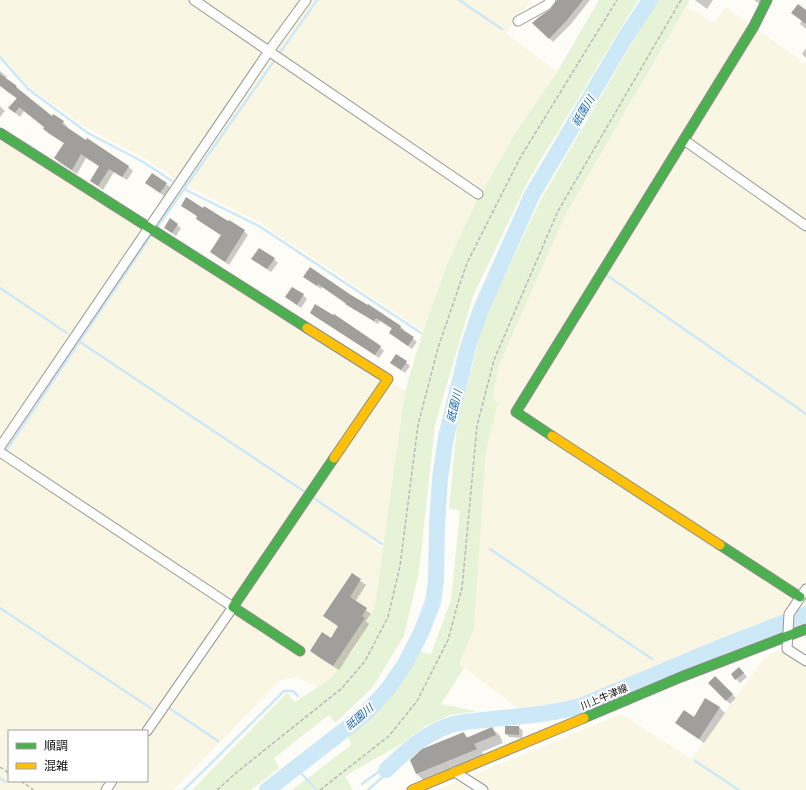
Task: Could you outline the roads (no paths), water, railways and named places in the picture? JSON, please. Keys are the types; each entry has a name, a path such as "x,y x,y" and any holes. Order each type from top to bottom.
{"street":[{"path":"194,0 478,194"},
{"path":"0,447 148,228 306,0"},
{"path":"518,21 547,5 551,0"},
{"path":"767,0 754,26 516,412 800,598"},
{"path":"0,134 388,379 148,730"},
{"path":"684,140 806,226"},
{"path":"4,455 300,651"},
{"path":"806,589 788,614 787,636 787,649 806,661"},
{"name":"川上牛津線","path":"412,790 681,677 806,629"},
{"path":"455,772 483,790"}],"waterway":[{"path":"156,229 317,0"},
{"path":"459,0 502,29"},
{"name":"祇園川","path":"267,790 365,714 387,690 405,664 421,633 433,602 436,581 437,524 440,479 446,437 468,347 481,309 532,195 625,38 650,0"},
{"path":"0,57 28,89 88,133 145,163 172,181"},
{"path":"184,189 259,226 421,333"},
{"path":"5,452 152,234"},
{"path":"608,276 806,414"},
{"path":"0,288 67,333"},
{"path":"80,342 305,492"},
{"path":"315,499 382,544"},
{"path":"490,549 652,659"},
{"path":"0,608 152,709"},
{"path":"386,770 416,744 442,728 461,723 561,711 583,705 721,647 806,614"},
{"path":"184,790 284,691 293,691 298,696"},
{"path":"169,708 218,741"},
{"path":"695,761 739,790"},
{"path":"295,767 317,790"},
{"path":"362,784 381,770 386,770 385,775 368,790"},
{"path":"0,778 6,782"}]}
